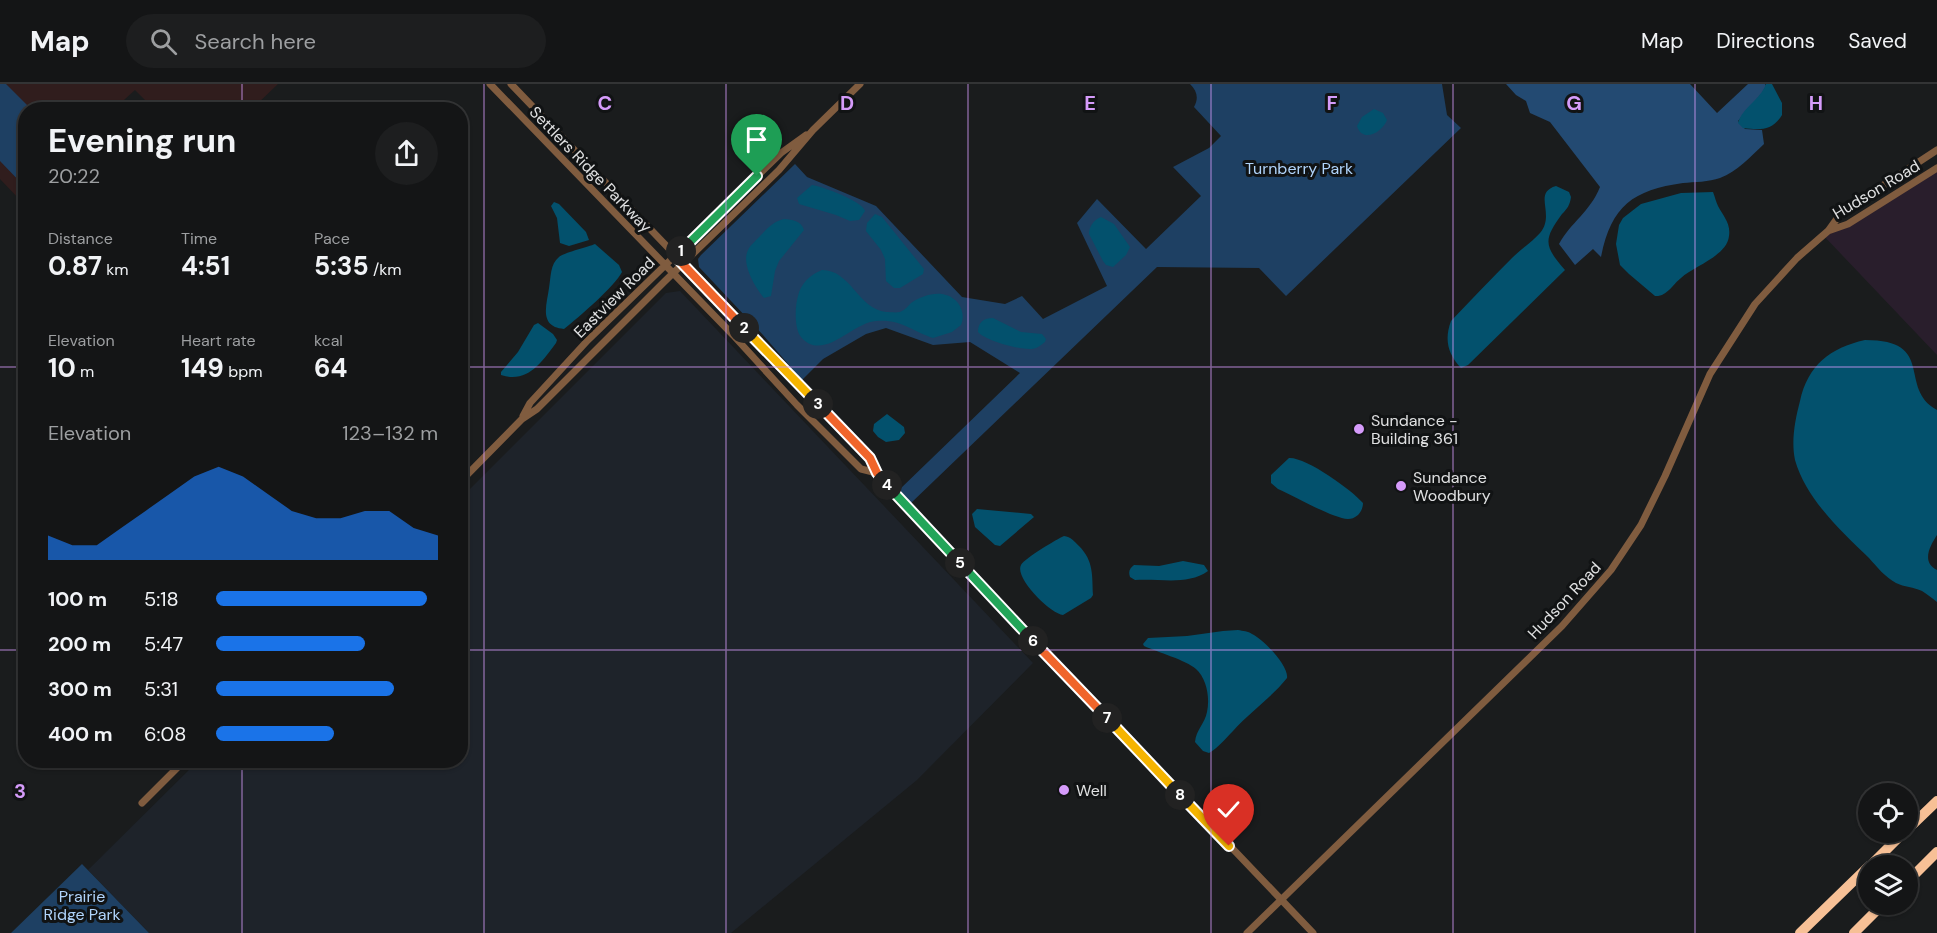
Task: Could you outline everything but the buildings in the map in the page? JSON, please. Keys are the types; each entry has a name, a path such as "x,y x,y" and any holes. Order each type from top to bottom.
{"highway":[{"path":"1918,819 1937,801"},
{"path":"1880,855 1893,843"},
{"path":"1918,871 1937,852"},
{"path":"1800,933 1858,877"},
{"path":"1854,933 1872,915"}],"street":[{"name":"Settlers Ridge Parkway","path":"490,84 797,405 861,469 877,473"},
{"name":"Settlers Ridge Parkway","path":"511,84 870,458 877,473 1052,661 1313,933"},
{"name":"Eastview Road","path":"468,474 522,418 537,409 672,273 790,159 813,130 860,84"},
{"name":"Eastview Road","path":"522,418 530,403 588,340 781,153 813,130"},
{"name":"Hudson Road","path":"1247,933 1563,626 1596,589 1641,525 1662,484 1710,374 1755,303 1827,231 1841,213 1937,150"},
{"name":"Hudson Road","path":"1827,231 1848,224 1937,168"},
{"path":"142,803 177,768"}],"shaded area":[{"path":"0,84 278,84 259,102 147,102 135,90 122,102 18,102 18,198 0,179"},
{"path":"1506,84 1690,84 1717,113 1748,84 1765,84 1762,93 1738,121 1745,129 1762,130 1764,144 1738,168 1720,178 1666,186 1638,196 1618,213 1605,239 1601,257 1593,249 1575,265 1559,244 1591,203 1600,187 1550,122 1530,113 1526,101 1516,95"},
{"path":"1766,84 1772,84 1782,103 1782,115 1770,127 1743,128 1738,123 1740,118"},
{"path":"1374,109 1383,113 1387,120 1377,132 1363,134 1357,126 1362,117"},
{"path":"1937,168 1937,355 1823,235 1848,224"},
{"path":"812,185 850,199 865,211 859,220 850,221 799,204 797,198"},
{"path":"1556,186 1569,192 1571,197 1568,207 1552,230 1548,243 1553,255 1565,270 1468,365 1461,368 1448,346 1451,321 1512,258 1540,233 1546,219 1546,194 1549,189"},
{"path":"1713,192 1729,227 1727,243 1716,255 1687,274 1666,292 1655,296 1620,265 1616,244 1619,225 1623,218 1641,204 1681,193"},
{"path":"554,202 559,204 586,232 589,240 569,246 560,243 557,218 551,206"},
{"path":"875,214 882,217 924,269 923,274 900,288 894,288 886,281 885,259 866,231 867,223"},
{"path":"1101,217 1114,224 1130,247 1126,255 1113,267 1106,265 1103,261 1089,234 1092,224"},
{"path":"784,219 798,222 804,230 779,261 771,296 764,298 750,275 746,256 751,246 766,230 774,223"},
{"path":"595,244 619,265 622,272 587,310 564,329 550,324 546,307 554,263 561,255"},
{"path":"822,270 840,276 868,304 886,312 900,312 911,303 929,295 947,295 953,298 961,308 963,317 961,325 952,332 933,338 900,324 876,321 867,323 828,344 819,346 810,344 801,337 797,328 797,300 804,283"},
{"path":"680,291 1033,663 917,780 731,933 149,933 88,870 191,768 468,768 468,491 666,293"},
{"path":"993,318 1021,332 1042,334 1046,339 1045,342 1036,348 1027,349 988,339 978,332 978,329 982,321"},
{"path":"538,323 553,334 557,340 556,343 533,370 519,376 501,375 534,325"},
{"path":"1865,340 1887,342 1901,348 1909,356 1919,390 1925,401 1937,410 1937,535 1928,558 1932,567 1937,570 1937,602 1922,591 1896,583 1881,572 1816,501 1807,488 1795,460 1793,445 1795,423 1809,377 1822,360 1831,353 1852,343"},
{"path":"887,414 904,427 905,433 899,440 886,442 873,431 874,424"},
{"path":"1289,458 1317,468 1349,490 1363,503 1359,514 1351,519 1341,518 1278,489 1271,483 1271,475"},
{"path":"977,509 1031,514 1034,517 1000,546 995,545 975,527 972,514"},
{"path":"1064,536 1074,541 1087,557 1091,569 1093,595 1063,615 1050,609 1035,594 1020,571 1021,565 1028,558"},
{"path":"1183,561 1204,565 1208,571 1200,576 1182,580 1135,580 1130,577 1130,570 1134,565 1159,566"},
{"path":"1238,630 1250,633 1268,647 1280,660 1287,673 1287,678 1219,746 1209,753 1203,751 1195,742 1208,707 1207,689 1200,673 1179,659 1143,644 1148,638"}],"green space":[{"path":"0,84 6,84 24,102 18,102 18,180 0,161"},
{"name":"Turnberry Park","path":"1190,84 1442,84 1447,115 1461,128 1286,296 1259,268 1157,267 911,503 899,490 1020,373 970,342 933,345 886,328 866,334 823,359 802,380 699,267 698,259 701,255 795,164 807,177 876,206 962,297 1005,304 1022,296 1043,319 1107,286 1077,223 1097,199 1146,249 1201,196 1173,167 1209,148 1221,136 1194,107 1196,95"},
{"name":"Prairie Ridge Park","path":"82,864 149,933 11,933"}],"place":[{"name":"Sundance - Building 361","path":"1359,429"},
{"name":"Sundance Woodbury","path":"1401,486"},
{"name":"Well","path":"1064,790"}],"route":[{"path":"757,176 675,256 870,458 877,473 929,530 1229,846"}]}
